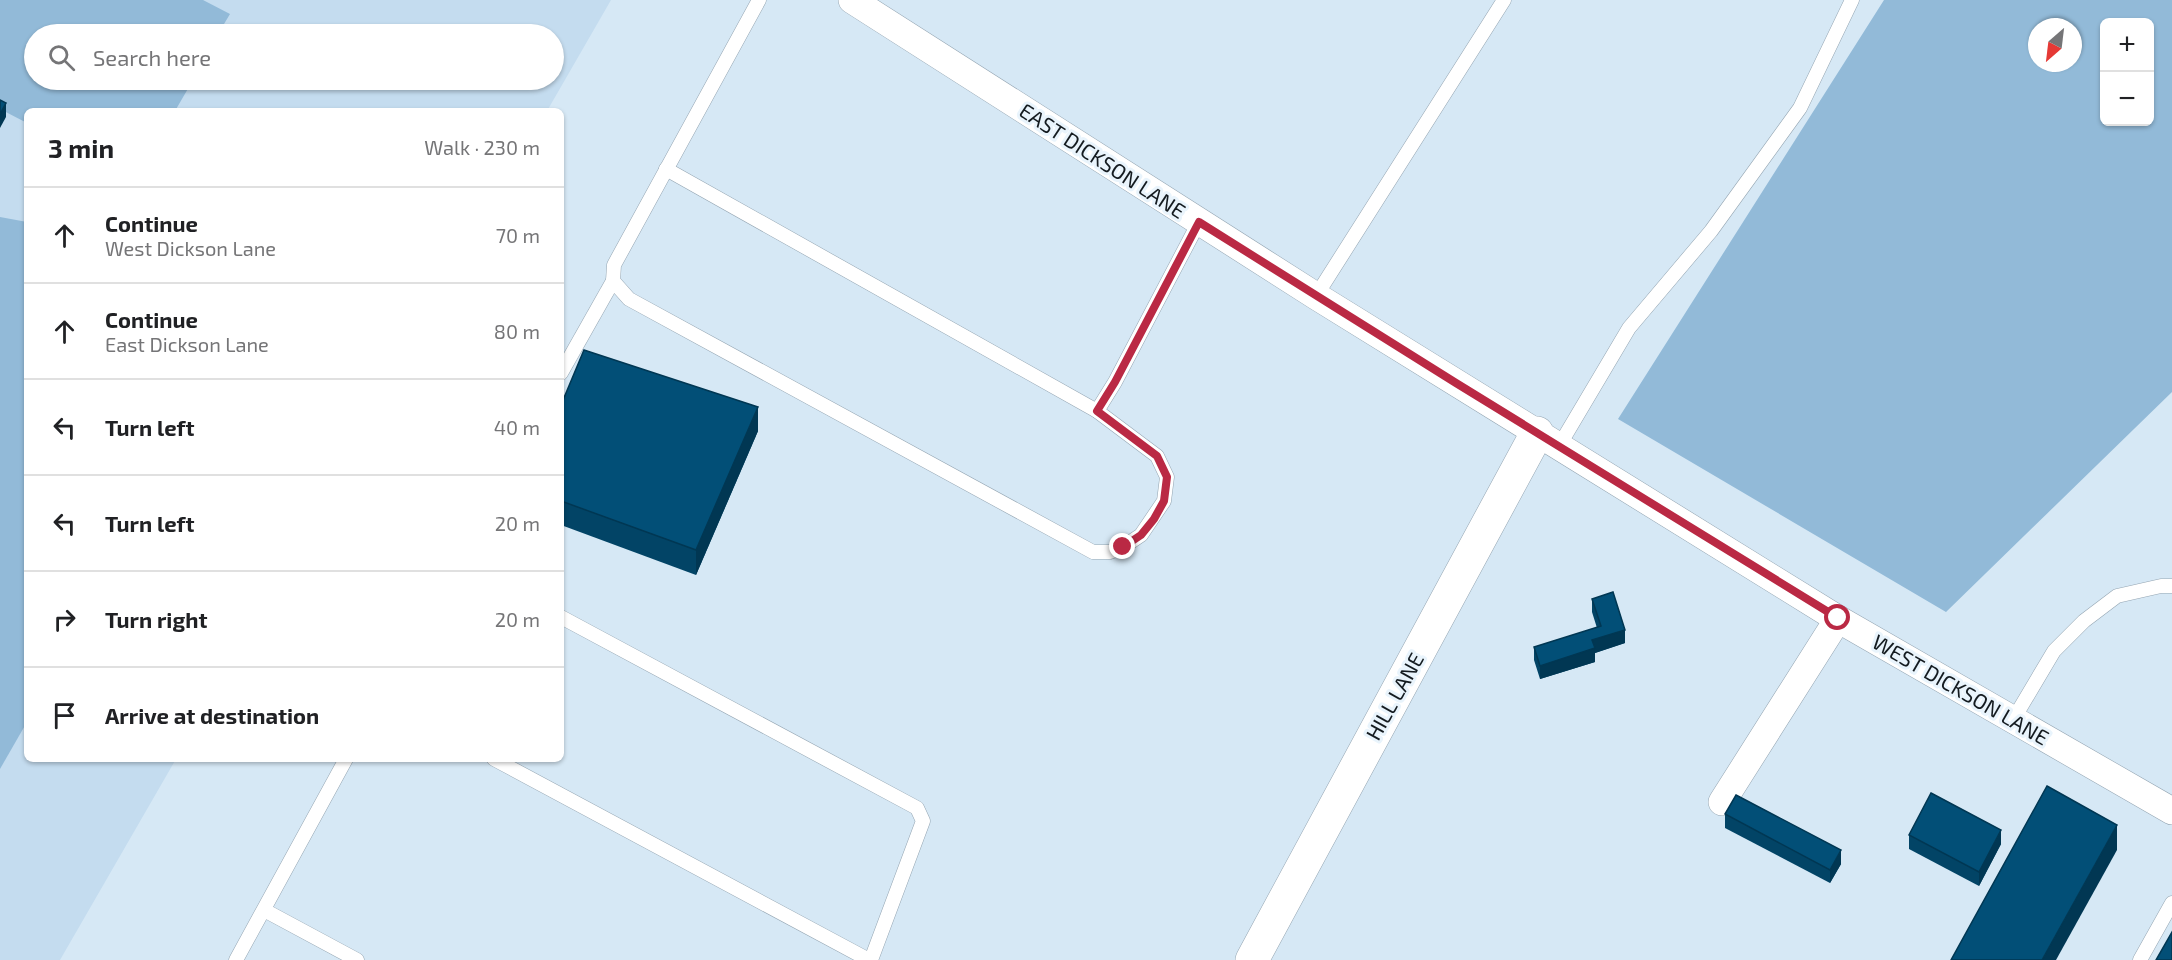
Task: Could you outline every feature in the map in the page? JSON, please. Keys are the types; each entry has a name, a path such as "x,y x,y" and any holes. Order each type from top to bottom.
{"street":[{"name":"EAST DICKSON LANE","path":"852,0 1316,296 1548,440"},
{"name":"WEST DICKSON LANE","path":"1548,440 1838,618 2172,811"},
{"name":"HILL LANE","path":"1252,960 1548,440"},
{"path":"1722,802 1838,618"}],"lane":[{"path":"564,368 613,281 614,265 759,0"},
{"path":"1316,296 1504,0"},
{"path":"1548,440 1629,328 1711,231 1800,108 1852,0"},
{"path":"613,281 629,299 1093,552 1110,552 1123,547 1141,535 1154,519 1164,501 1167,477 1157,456 1097,411 666,169"},
{"path":"1097,411 1115,382 1199,222"},
{"path":"2013,720 2054,651 2084,621 2117,596 2161,586 2172,586"},
{"path":"500,762 870,960 923,821 917,808 564,620"},
{"path":"237,960 344,762"},
{"path":"2140,960 2172,903"},
{"path":"264,910 357,960"}],"shaded area":[{"path":"0,0 611,0 564,82 564,24 24,24 24,90 559,90 549,108 24,108 24,762 174,762 60,960 0,960"},
{"path":"0,0 203,0 230,14 224,24 24,24 24,90 187,90 177,108 24,108 24,121 0,109"},
{"path":"1884,0 2172,0 2172,392 1946,612 1618,419"},
{"path":"0,217 24,221 24,727 0,769"}],"building":[{"path":"0,100 6,103 0,114"},
{"path":"584,350 758,407 696,550 564,502 564,398"},
{"path":"1613,592 1625,630 1592,640 1595,648 1540,666 1534,647 1601,626 1592,599"},
{"path":"2047,786 2117,825 2042,960 1951,960"},
{"path":"1931,793 2001,830 1979,872 1909,835"},
{"path":"1736,795 1841,850 1830,870 1725,814"},
{"path":"2172,932 2172,960 2156,960"}],"route":[{"path":"1123,547 1141,535 1154,519 1164,501 1167,477 1157,456 1097,411 1115,382 1199,222 1838,618"}]}
